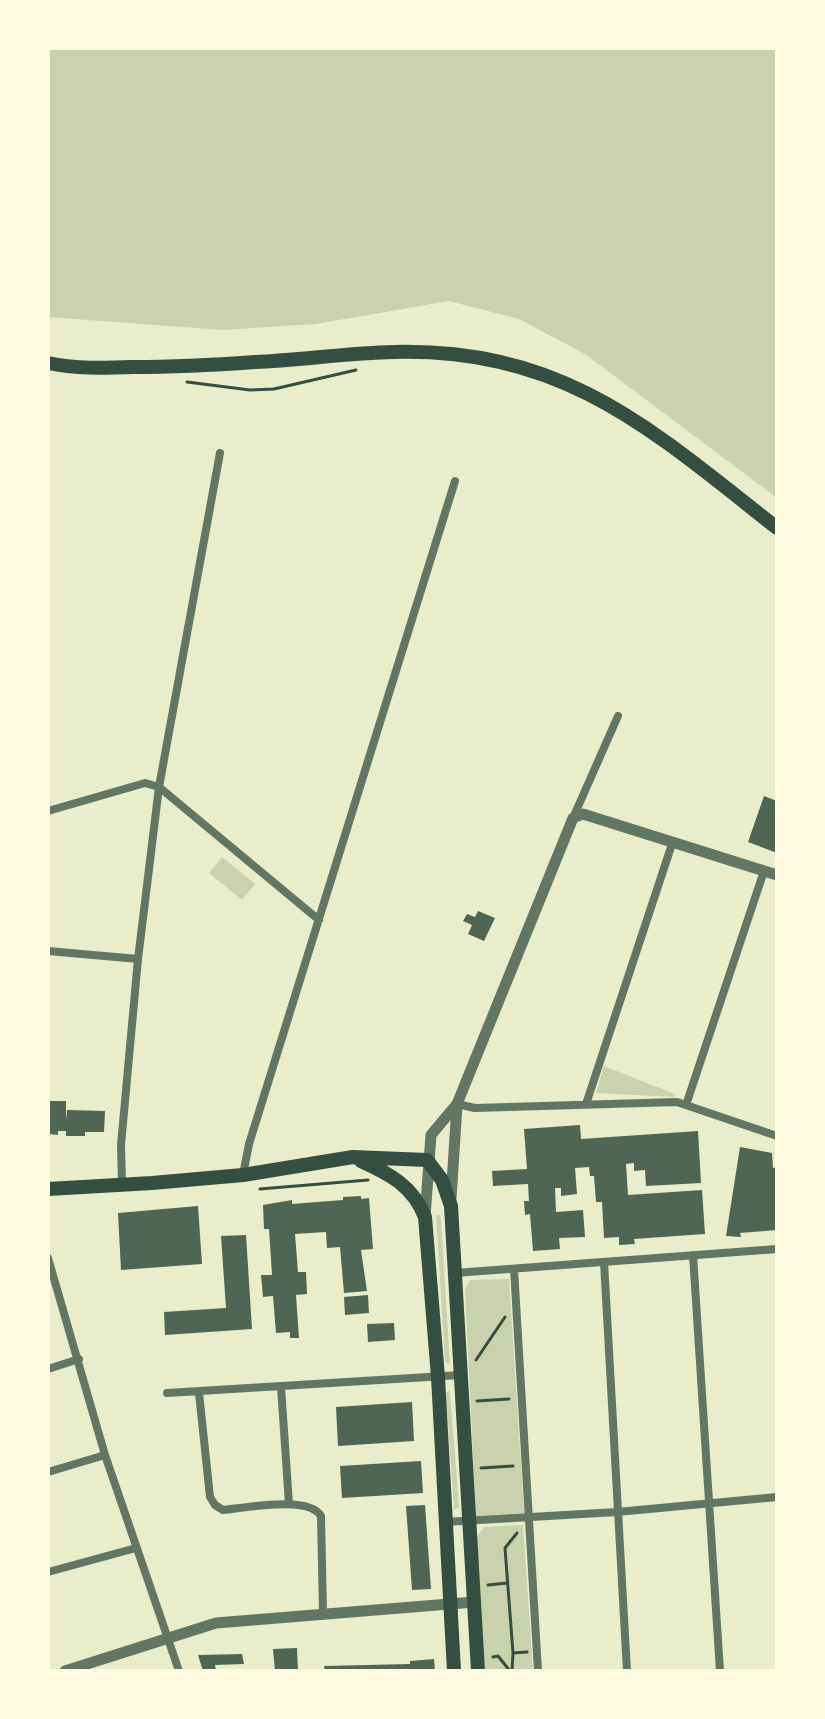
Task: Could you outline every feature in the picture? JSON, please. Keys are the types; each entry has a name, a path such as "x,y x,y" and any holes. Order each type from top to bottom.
{"main road":[{"path":"48,363 101,368 184,367 395,352 507,363 557,378 623,411 777,528"},
{"path":"353,1157 402,1182 420,1204 425,1217 438,1377 454,1671"},
{"path":"48,1189 243,1175 353,1157 427,1160 442,1180 451,1206 466,1371 469,1520 478,1671"}],"street":[{"path":"122,1184 121,1145 138,959 159,787 220,453"},
{"path":"243,1175 249,1144 455,481"},
{"path":"425,1217 431,1135 457,1104 573,818 618,716"},
{"path":"48,811 145,783 159,787 319,920"},
{"path":"573,818 583,814 777,875"},
{"path":"586,1104 673,841"},
{"path":"686,1105 764,871"},
{"path":"48,951 138,959"},
{"path":"457,1104 475,1108 677,1102 776,1134"},
{"path":"451,1206 457,1104"},
{"path":"455,1273 777,1249"},
{"path":"693,1255 720,1671"},
{"path":"48,1258 105,1455 179,1671"},
{"path":"604,1262 627,1671"},
{"path":"514,1269 538,1671"},
{"path":"48,1369 79,1359"},
{"path":"167,1393 438,1377 466,1371"},
{"path":"281,1387 289,1504"},
{"path":"199,1393 210,1497 215,1505 223,1510 289,1504 313,1507 321,1516 323,1614"},
{"path":"48,1472 105,1455"},
{"path":"445,1522 617,1512 777,1497"},
{"path":"48,1572 136,1548"},
{"path":"65,1671 216,1623 474,1602"}],"path":[{"path":"179,381 238,389 274,389 363,369"},
{"path":"466,1371 516,1300"},
{"path":"473,1401 521,1398"},
{"path":"477,1469 525,1466"},
{"path":"511,1671 513,1653 505,1548 522,1528"},
{"path":"484,1586 507,1583"},
{"path":"513,1653 536,1652"},
{"path":"489,1657 498,1656 511,1671"}],"green space":[{"path":"48,48 777,48 777,498 585,354 519,319 449,301 316,324 223,330 48,317"},
{"path":"222,857 255,884 242,900 209,873"},
{"path":"604,1066 675,1094 674,1097 596,1093"},
{"path":"436,1215 441,1219 450,1365 445,1362"},
{"path":"509,1279 524,1513 476,1516 465,1289 470,1280"},
{"path":"450,1390 459,1507 454,1510 446,1393"},
{"path":"523,1525 533,1671 485,1671 476,1538 484,1527"}],"building":[{"path":"764,796 777,801 777,853 748,842"},
{"path":"478,911 495,918 484,941 468,934 472,925 463,921 467,914 475,917"},
{"path":"48,1101 66,1101 66,1121 67,1110 105,1111 104,1132 85,1132 85,1136 66,1136 66,1131 58,1131 58,1135 48,1134"},
{"path":"580,1125 581,1139 698,1131 701,1183 646,1186 645,1170 634,1171 634,1163 626,1164 628,1195 702,1190 705,1234 634,1239 635,1244 619,1245 619,1237 604,1238 602,1202 596,1202 594,1176 590,1176 589,1167 575,1168 577,1194 561,1196 561,1188 555,1188 556,1212 583,1210 585,1237 559,1238 560,1249 533,1251 530,1214 525,1215 524,1201 529,1201 528,1184 493,1186 492,1171 527,1169 524,1129"},
{"path":"740,1147 772,1153 773,1168 777,1167 777,1230 740,1233 741,1237 726,1236"},
{"path":"361,1196 361,1199 369,1198 373,1249 361,1250 367,1291 344,1293 340,1247 327,1248 326,1232 295,1234 298,1272 306,1272 307,1294 296,1295 299,1338 290,1338 290,1332 276,1333 273,1296 263,1297 261,1275 272,1275 269,1229 264,1229 263,1205"},
{"path":"198,1206 202,1264 121,1270 118,1213"},
{"path":"246,1235 252,1329 165,1335 164,1312 226,1308 221,1236"},
{"path":"368,1295 369,1313 345,1315 344,1297"},
{"path":"394,1323 395,1340 368,1342 367,1324"},
{"path":"412,1402 414,1441 338,1446 336,1407"},
{"path":"421,1461 423,1493 342,1498 340,1466"},
{"path":"425,1505 431,1589 412,1590 406,1506"},
{"path":"297,1648 298,1671 275,1671 273,1649"},
{"path":"242,1654 244,1664 215,1665 216,1671 203,1671 198,1655"},
{"path":"434,1659 435,1671 325,1671 324,1666 410,1664 410,1661"}]}
